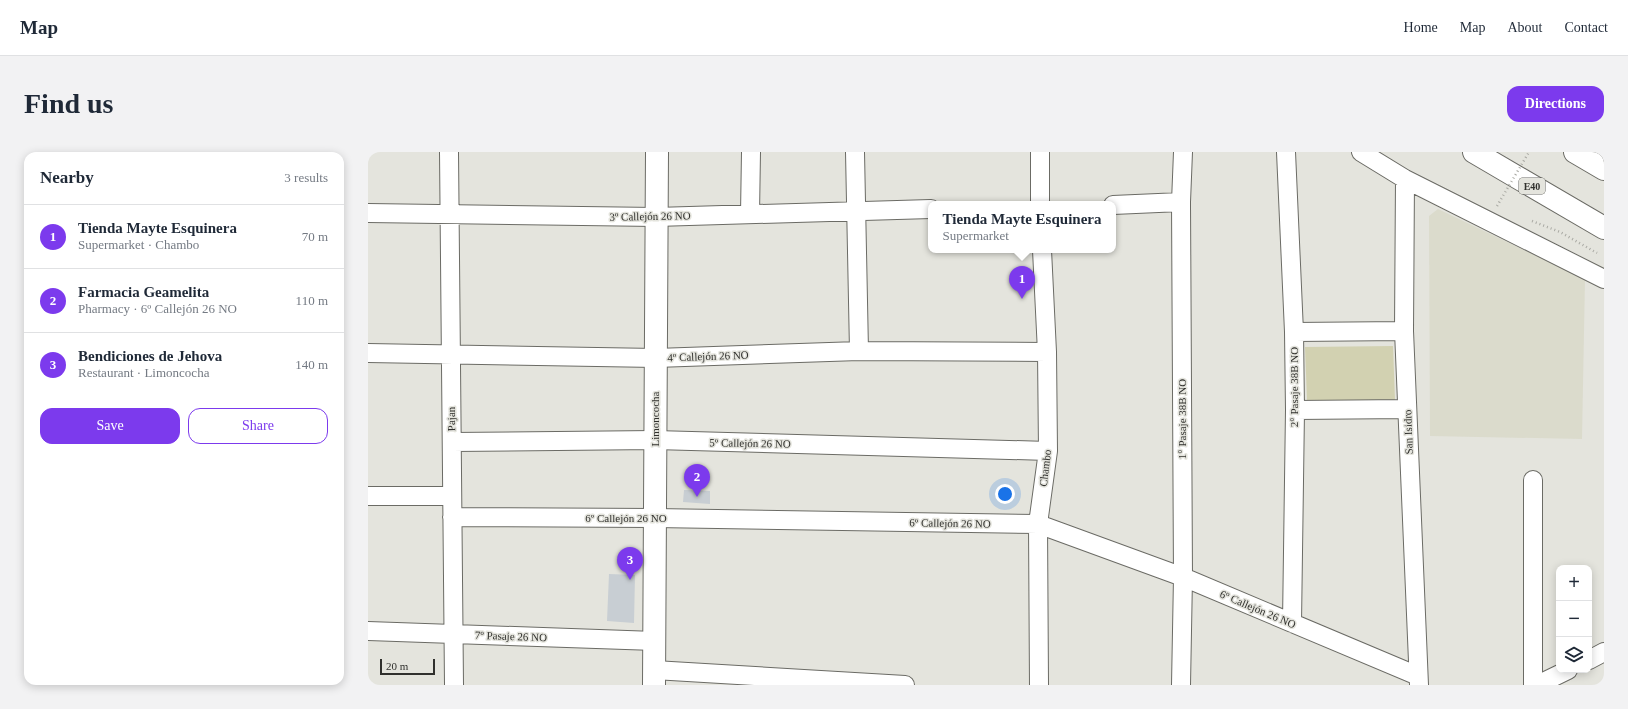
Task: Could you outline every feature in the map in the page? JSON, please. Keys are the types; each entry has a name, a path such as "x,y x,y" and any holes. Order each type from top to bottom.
{"main road":[{"name":"Limoncocha","path":"654,677 657,152"},
{"name":"E40","path":"1474,152 1604,228"},
{"path":"1575,152 1604,169"}],"street":[{"name":"Pajan","path":"449,152 454,685"},
{"path":"750,214 751,152"},
{"path":"855,152 859,351"},
{"path":"1040,152 1040,201"},
{"name":"1° Pasaje 38B NO","path":"1181,685 1183,577 1181,202 1183,152"},
{"name":"2° Pasaje 38B NO","path":"1286,152 1294,332 1295,410 1292,623"},
{"path":"1361,152 1405,179 1604,279"},
{"name":"San Isidro","path":"1405,179 1404,331 1418,681"},
{"path":"1116,205 1181,202"},
{"name":"3º Callejón 26 NO","path":"368,214 656,218 856,210 928,209"},
{"name":"Chambo","path":"1039,685 1038,524 1048,451 1047,352 1042,253"},
{"path":"1294,332 1404,331"},
{"name":"4º Callejón 26 NO","path":"368,353 656,358 859,351 1047,352"},
{"path":"1295,410 1407,409"},
{"name":"5º Callejón 26 NO","path":"452,442 655,440 1048,451"},
{"path":"1533,480 1533,685"},
{"path":"368,496 452,496"},
{"name":"6º Callejón 26 NO","path":"452,517 655,518 1038,524 1183,577 1292,623 1418,681"},
{"name":"7º Pasaje 26 NO","path":"368,631 654,641"},
{"path":"1592,658 1604,652"},
{"path":"1537,685 1562,673"},
{"path":"654,677 905,685"}],"path":[{"path":"1497,206 1528,152"},
{"path":"1560,232 1600,255"}],"shaded area":[{"path":"1438,209 1585,279 1582,439 1430,436 1429,216"}],"green space":[{"path":"1393,346 1395,400 1307,400 1305,347"}],"building":[{"path":"684,490 710,491 710,504 683,502"},
{"path":"609,574 635,575 634,623 607,621"}],"place":[{"name":"Tienda Mayte Esquinera","path":"1022,299"},
{"name":"Farmacia Geamelita","path":"697,497"},
{"name":"Bendiciones de Jehova","path":"630,580"}]}
